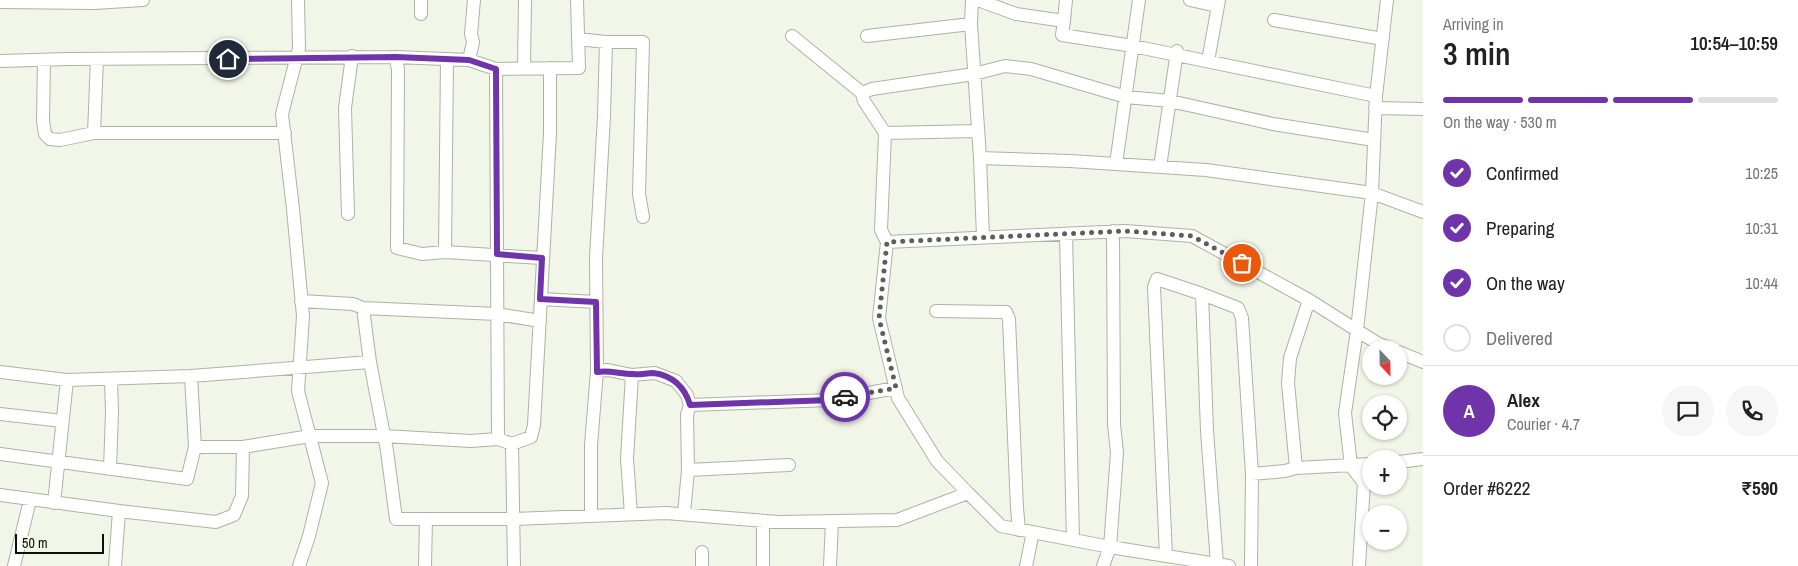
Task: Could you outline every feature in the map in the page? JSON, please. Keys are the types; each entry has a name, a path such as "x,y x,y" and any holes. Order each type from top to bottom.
{"street":[{"path":"6,1 94,2 143,0"},
{"path":"298,0 299,48 282,114 294,209 303,316 298,390 322,482 309,536 299,566"},
{"path":"421,0 421,14"},
{"path":"469,60 473,42 471,34 474,0"},
{"path":"524,68 525,0"},
{"path":"0,61 352,56 469,60 496,69 579,68 577,0"},
{"path":"972,0 971,24 983,236"},
{"path":"978,0 1016,14 1064,21"},
{"path":"1066,0 1062,35 1177,53 1375,102 1423,109"},
{"path":"1116,164 1139,0"},
{"path":"1190,0 1218,3 1208,61"},
{"path":"1359,566 1364,483 1351,466 1345,413 1357,330 1372,193 1375,102 1387,0"},
{"path":"1274,20 1383,39"},
{"path":"867,36 971,24"},
{"path":"792,36 862,93 864,101 886,133 881,230 887,242 879,318 898,398 937,461 1001,526 1110,547 1223,565 1207,431 1202,294"},
{"path":"578,39 606,42 643,42 639,194 643,216"},
{"path":"592,516 591,445 597,372 596,258 606,42"},
{"path":"1160,167 1177,53"},
{"path":"348,214 345,108 352,56"},
{"path":"396,57 398,70 397,248 422,254 445,252 542,258"},
{"path":"94,133 97,59"},
{"path":"445,252 447,59"},
{"path":"44,60 43,121 45,134 50,139 60,140 94,133 284,133"},
{"path":"862,93 872,89 974,74 1005,66 1031,69 1126,97 1170,102 1273,124 1374,140"},
{"path":"195,447 243,447 310,436 384,436 471,441 498,439 512,444 531,437 540,321 550,133 550,68"},
{"path":"496,69 498,439"},
{"path":"886,133 978,132"},
{"path":"980,158 1070,161 1206,170 1372,193 1423,212"},
{"path":"887,242 1113,231 1192,236 1309,300 1372,340"},
{"path":"1103,566 1110,547 1116,454 1114,424 1113,231"},
{"path":"1066,234 1072,540"},
{"path":"1166,556 1154,287 1157,279 1238,308 1242,318 1252,474 1251,566"},
{"path":"540,299 596,302"},
{"path":"1296,468 1288,383 1290,358 1309,300"},
{"path":"301,301 353,304 363,308 497,314 540,321"},
{"path":"363,308 396,518 514,519 666,513 778,522 897,520 968,493"},
{"path":"936,311 1006,312 1008,319 1016,508 1019,530"},
{"path":"1408,356 1423,362"},
{"path":"0,372 67,380 111,379 191,376 370,362"},
{"path":"597,372 608,370 632,374 655,373 676,381 687,395 690,405 687,415 688,470 684,514"},
{"path":"631,514 627,459 632,374"},
{"path":"0,454 187,479 195,447 191,376"},
{"path":"110,469 111,379"},
{"path":"54,503 67,380"},
{"path":"690,405 830,400 896,388"},
{"path":"0,414 62,421"},
{"path":"512,444 514,566"},
{"path":"0,495 119,512 216,522 234,515 242,496 243,447"},
{"path":"1407,461 1423,459"},
{"path":"688,470 789,465"},
{"path":"1252,474 1296,468 1362,465"},
{"path":"14,566 30,500"},
{"path":"115,566 119,512"},
{"path":"426,519 426,566"},
{"path":"763,521 763,566"},
{"path":"830,566 832,521"},
{"path":"1026,566 1033,532"},
{"path":"702,552 702,566"}],"way so far":[{"path":"845,397 896,388 879,318 887,242 983,236 1125,231 1192,236 1242,263"}],"route":[{"path":"228,59 352,56 396,57 469,60 496,69 497,254 542,258 540,299 596,302 597,372 608,370 632,374 655,373 676,381 687,395 690,405 830,400 845,397"}]}
